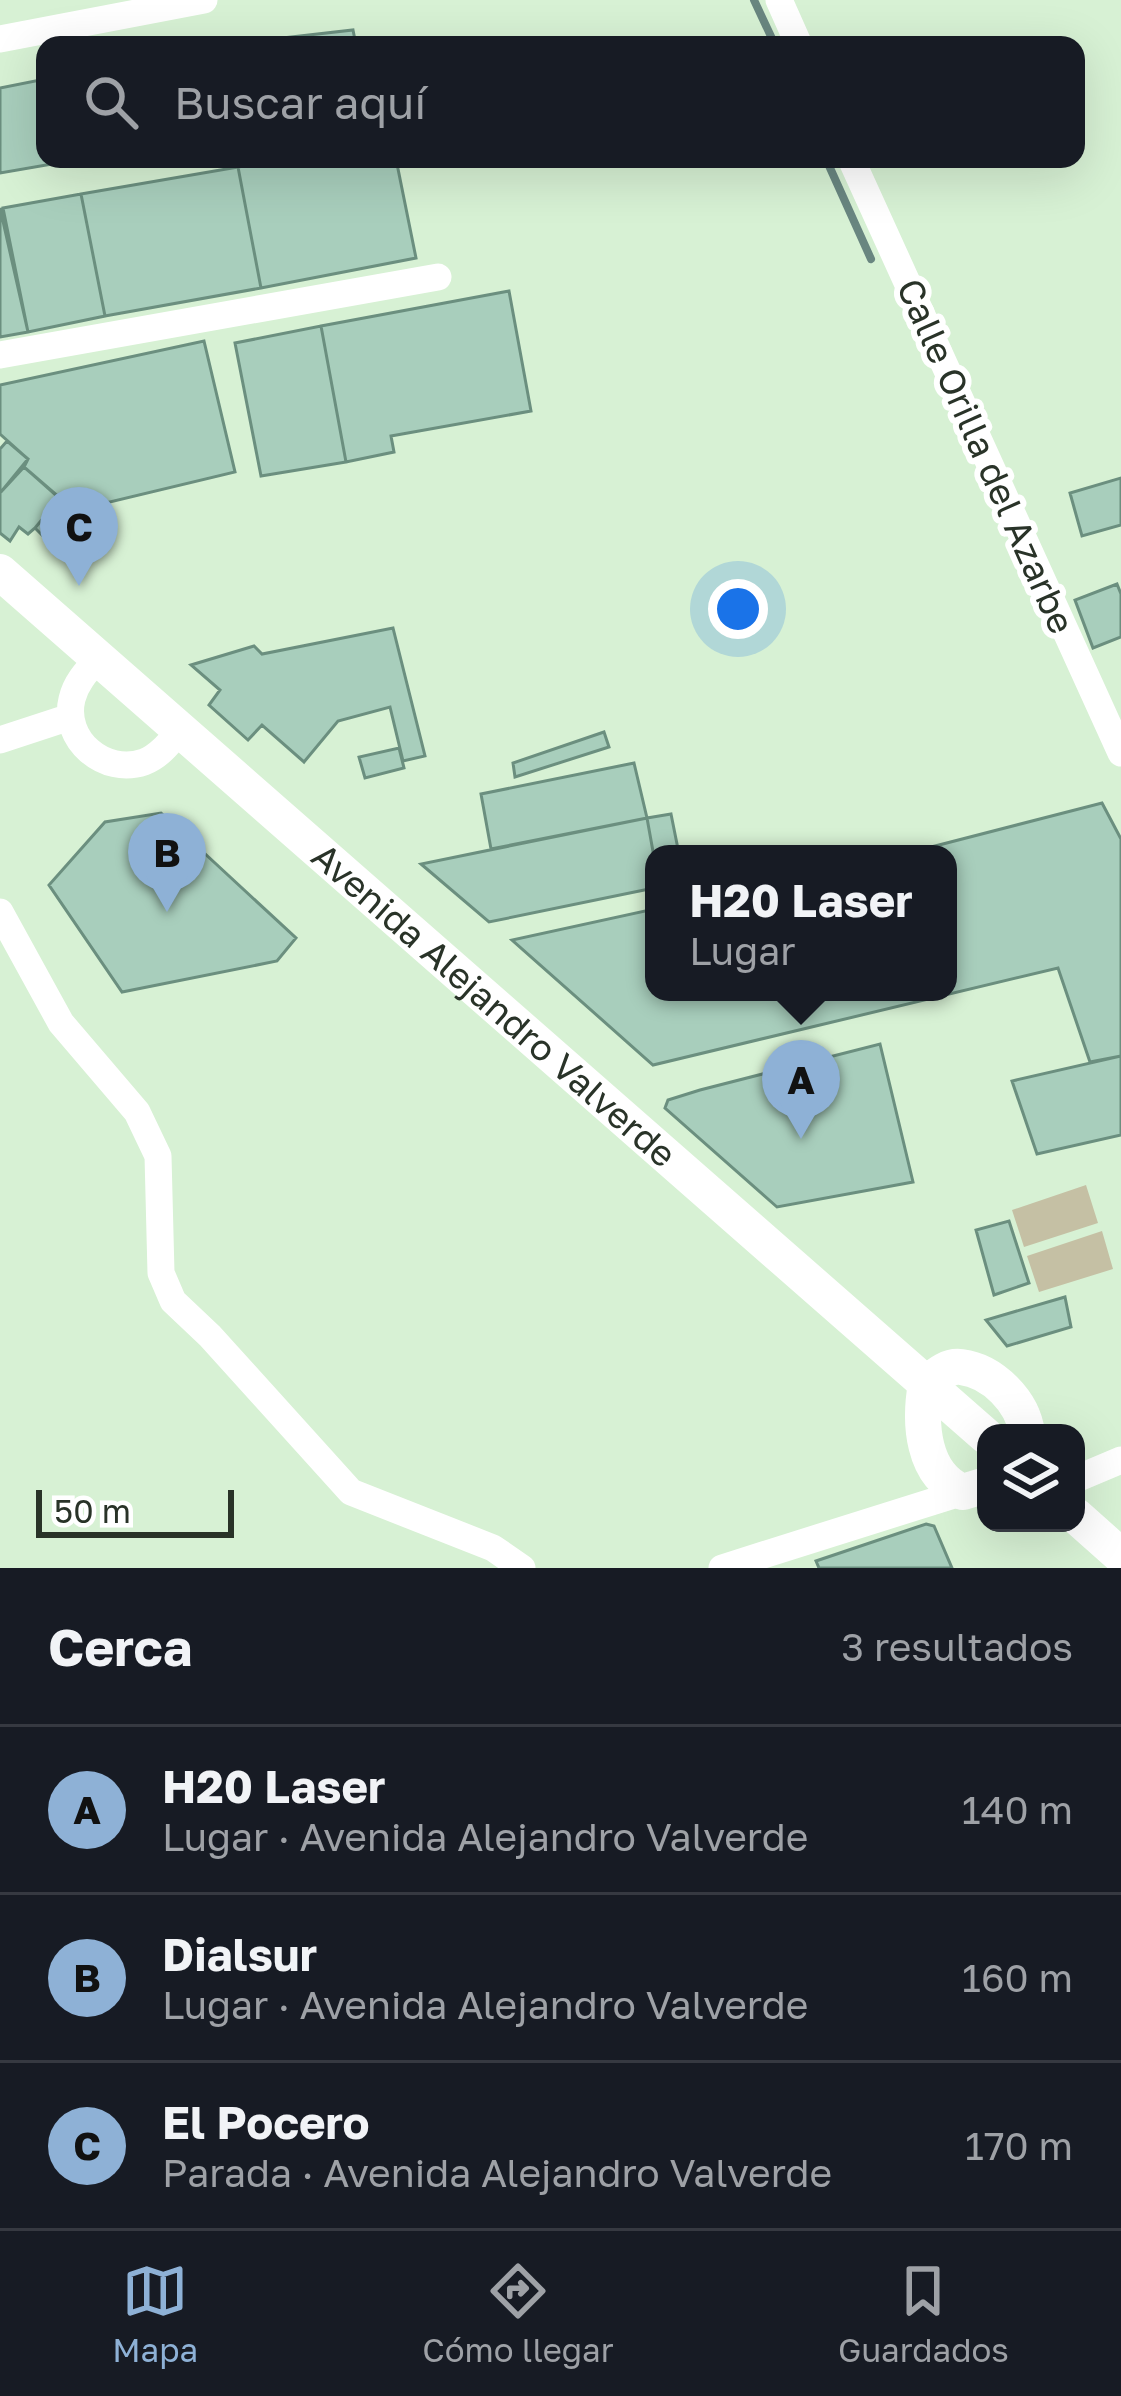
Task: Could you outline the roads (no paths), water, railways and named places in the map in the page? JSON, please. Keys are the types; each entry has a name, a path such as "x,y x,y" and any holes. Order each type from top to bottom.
{"main road":[{"name":"Avenida Alejandro Valverde","path":"0,572 977,1428"},
{"path":"975,1489 939,1477 928,1453 921,1409 926,1384 945,1369 962,1367 1010,1394 1026,1424"},
{"path":"1085,1524 1121,1556"}],"street":[{"path":"0,39 205,0"},
{"path":"779,0 795,36"},
{"name":"Calle Orilla del Azarbe","path":"855,168 1121,753"},
{"path":"0,355 438,277"},
{"path":"98,658 78,682 70,717 79,742 89,751 124,765 150,759 180,730"},
{"path":"0,740 70,717"},
{"path":"0,912 61,1024 137,1112 158,1156 161,1273 172,1301 210,1336 351,1492 493,1548 522,1568"},
{"path":"909,1509 923,1485 928,1453"},
{"path":"1085,1475 1121,1460"},
{"path":"722,1568 975,1489"}],"waterway":[{"path":"754,0 771,36"},
{"path":"830,168 871,259"}],"place":[{"name":"El Pocero","path":"79,586"},
{"name":"Dialsur","path":"167,912"},
{"name":"H20 Laser","path":"801,1139"}]}
